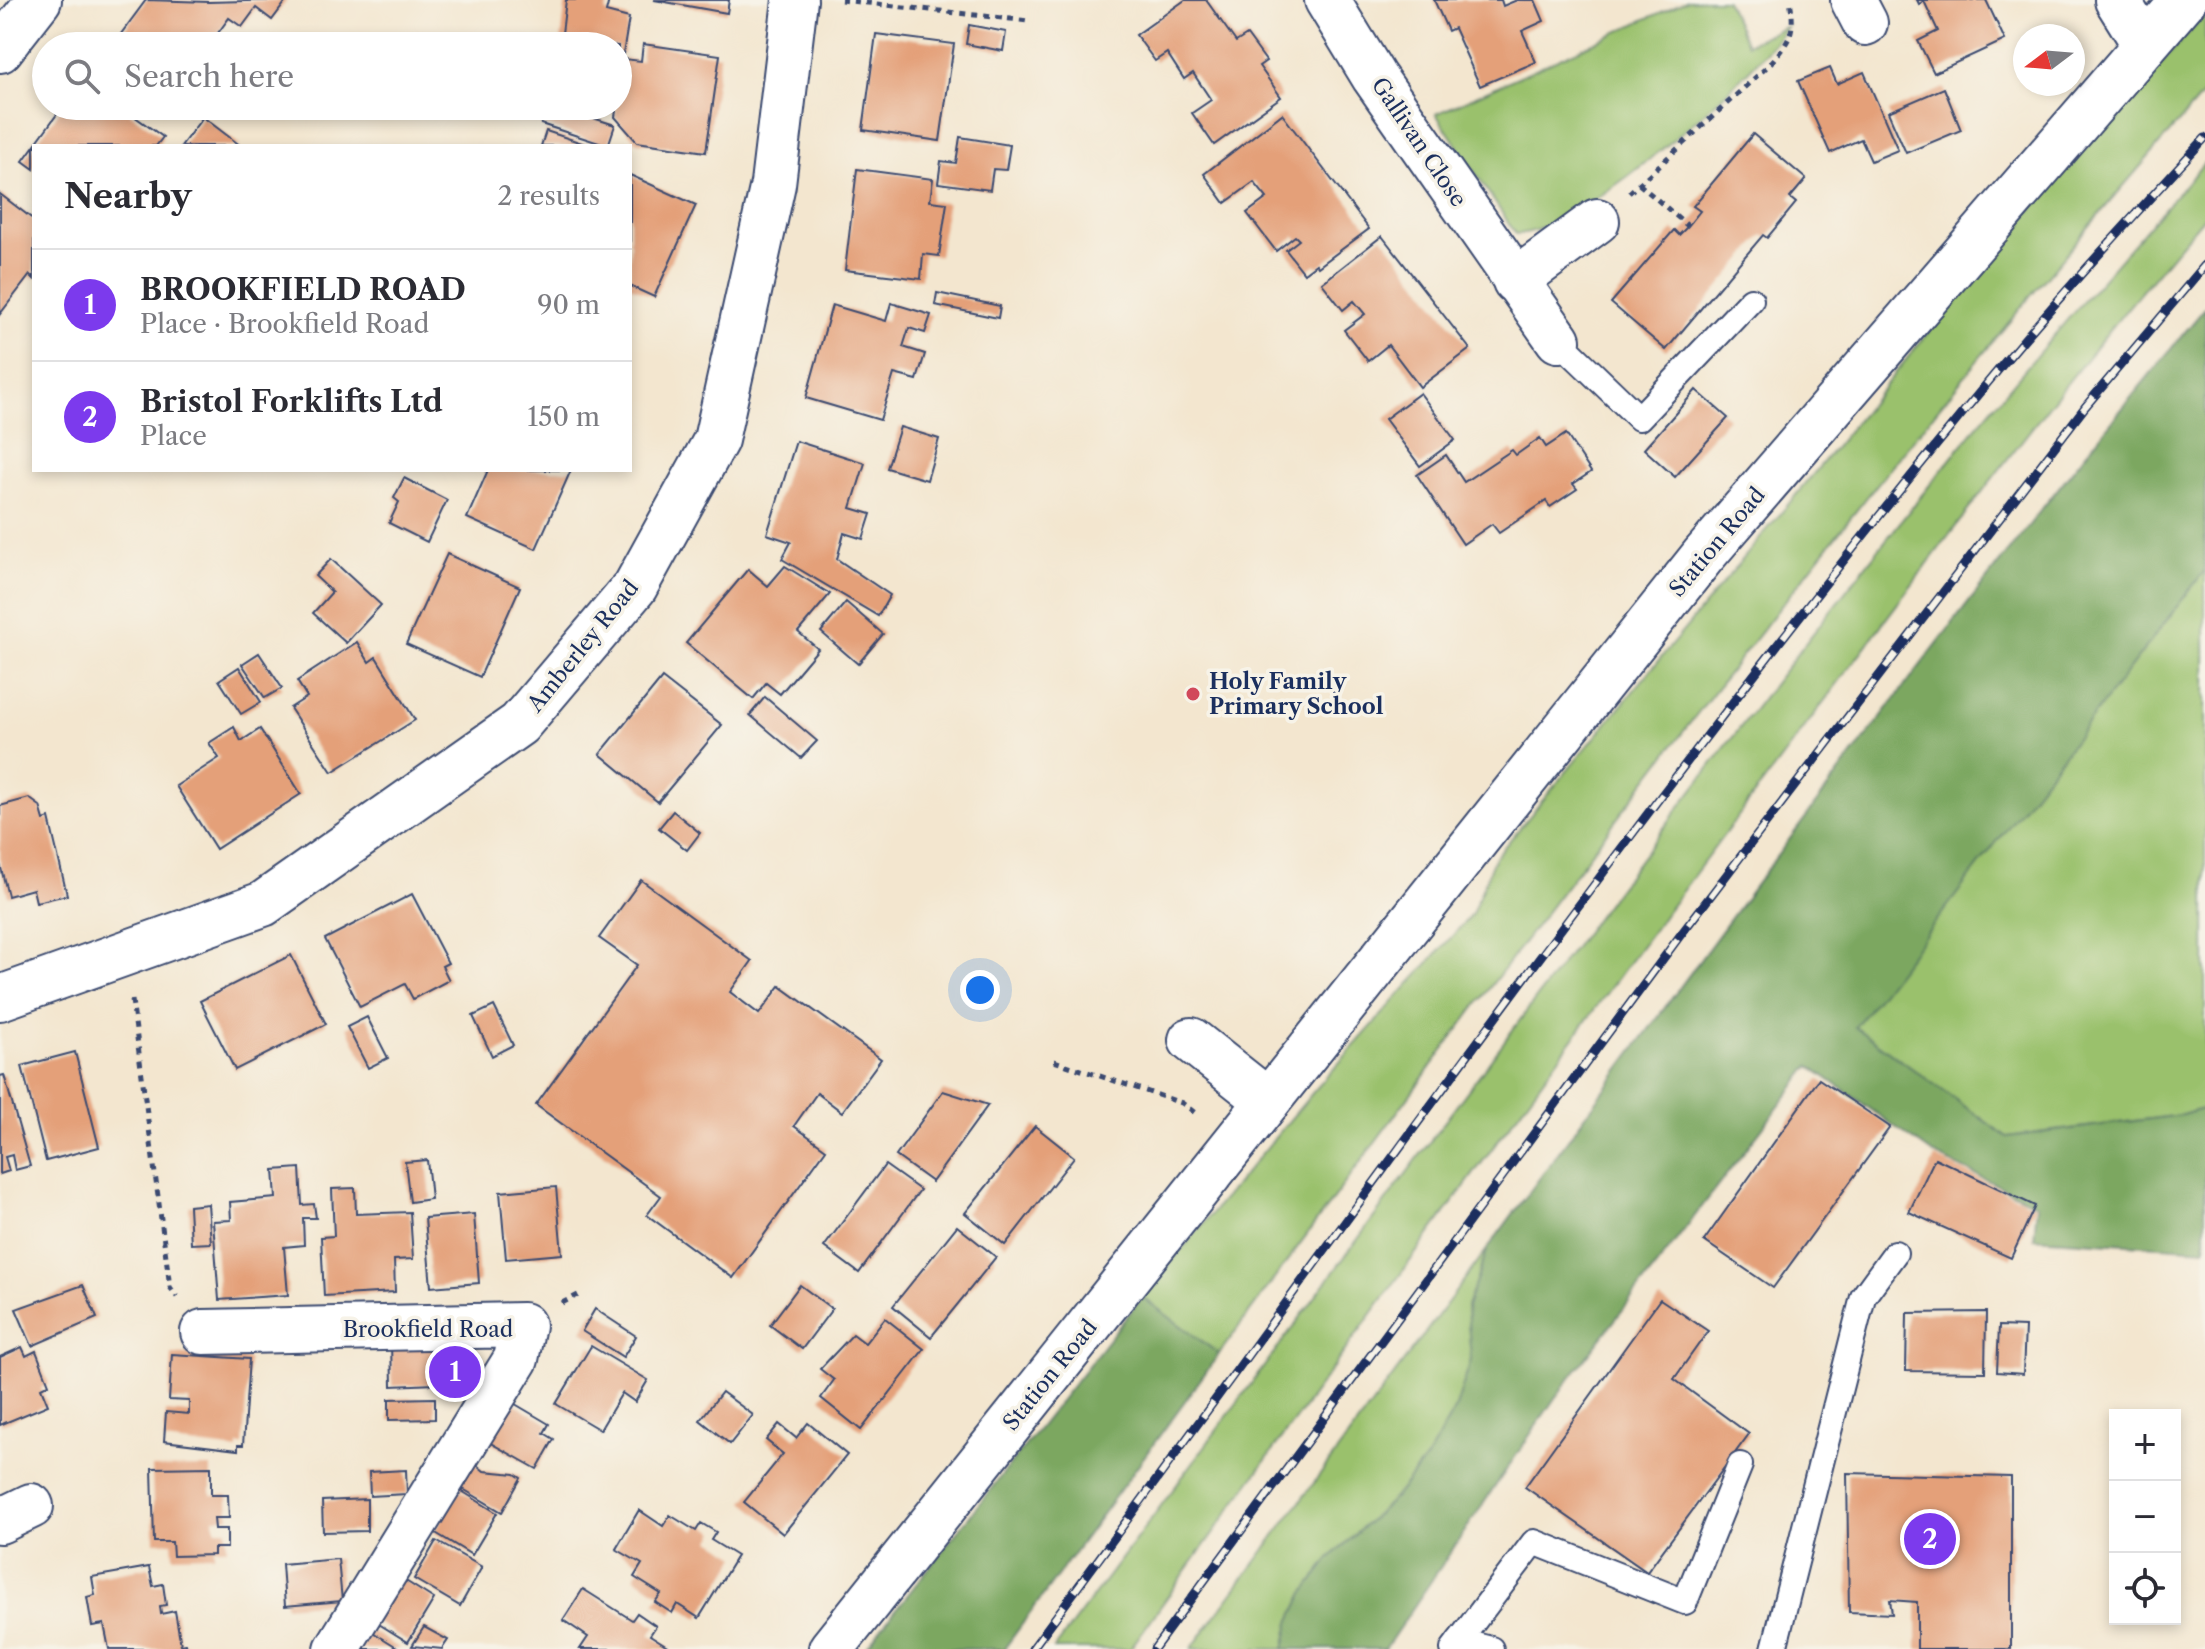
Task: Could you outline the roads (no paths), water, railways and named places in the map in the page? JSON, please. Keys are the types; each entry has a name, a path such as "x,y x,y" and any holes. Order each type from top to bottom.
{"street":[{"path":"0,50 39,0"},
{"name":"Amberley Road","path":"0,998 126,956 263,904 519,724 635,587 716,440 773,184 795,0"},
{"name":"Gallivan Close","path":"1327,0 1374,77 1558,340"},
{"path":"2117,0 2145,45"},
{"name":"Station Road","path":"831,1649 1252,1088 1703,556 2184,0"},
{"path":"1515,281 1597,221"},
{"path":"1191,1040 1252,1088"},
{"name":"Brookfield Road","path":"203,1332 523,1325 516,1359 337,1649"}],"lane":[{"path":"1558,340 1639,418 1751,300"},
{"path":"1774,1649 1863,1297 1895,1253"},
{"path":"1456,1645 1534,1542 1685,1602 1740,1465"},
{"path":"1456,1645 1491,1649"}],"railway":[{"path":"1032,1649 1504,1005 1745,686 1994,375 2205,138"},
{"path":"1154,1649 1679,937 2085,407 2205,265"}],"place":[{"name":"Holy Family Primary School","path":"1193,694"},
{"name":"BROOKFIELD ROAD","path":"455,1372"},
{"name":"Bristol Forklifts Ltd","path":"1930,1539"}]}
